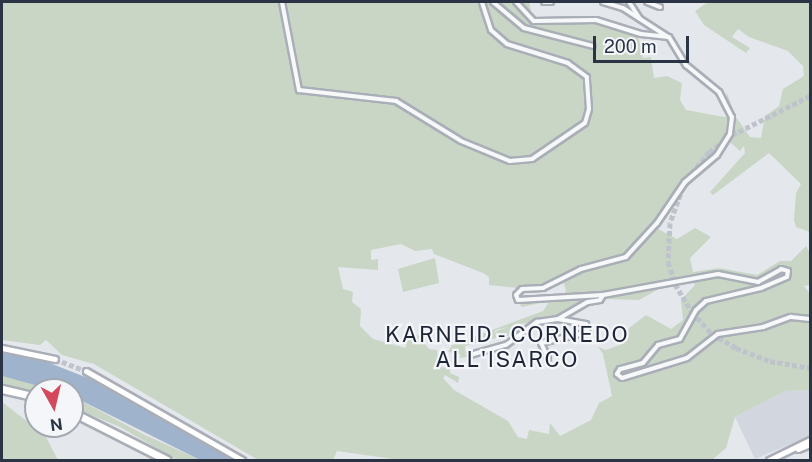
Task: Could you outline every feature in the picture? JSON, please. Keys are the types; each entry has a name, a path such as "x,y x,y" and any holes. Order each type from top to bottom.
{"highway":[{"path":"2,391 24,397"},
{"path":"84,420 158,460"},
{"path":"84,420 167,460"}],"main road":[{"path":"2,348 55,359"},
{"path":"86,371 242,460"},
{"path":"768,460 810,440"},
{"path":"768,460 810,446"}],"street":[{"path":"282,2 299,90 396,101 448,135 510,161 542,156 564,136 580,129 588,114 584,73 568,63 538,55 498,37 485,18 482,2"},
{"path":"493,2 524,28 593,46"},
{"path":"516,2 537,21 596,20 641,34 669,37"},
{"path":"544,2 551,2"},
{"path":"603,2 641,20 669,37 686,65 712,84 729,105 732,126 725,144 685,182 657,223 626,257 580,269 543,288 522,289 516,295 523,303 603,295 718,274 758,282 783,268 788,273 761,288 706,301 696,310 680,339 658,345 643,363 620,369 617,374 622,378 687,358 718,334 763,327 791,317 810,319"},
{"path":"629,2 641,20"},
{"path":"648,2 660,7"},
{"path":"558,319 588,302 600,300 603,295"},
{"path":"470,355 506,345 537,322 558,319 584,323 587,332 541,343 548,358"}],"shaded area":[{"path":"810,390 810,436 755,459 735,417 785,391"}],"green space":[{"path":"2,2 529,2 532,15 549,21 610,23 629,32 639,39 643,58 651,57 654,78 667,76 682,83 680,100 686,110 730,118 726,91 736,117 750,137 761,138 765,116 779,106 783,89 804,76 803,66 788,51 749,37 738,29 732,37 750,48 746,53 704,25 695,11 708,2 810,2 810,232 796,227 794,220 796,193 801,184 769,153 713,195 710,192 745,153 744,146 740,151 730,142 687,182 656,228 677,239 695,228 711,237 690,258 693,272 719,268 757,275 780,261 791,261 806,246 810,253 810,285 804,286 810,294 810,390 785,391 735,417 726,448 712,460 400,460 337,451 333,460 258,460 94,364 62,355 46,340 40,345 2,340","holes":["401,244 415,251 432,249 434,254 483,273 489,277 489,285 518,288 515,299 522,307 550,301 543,311 452,345 448,352 460,354 460,358 466,357 465,346 496,338 495,330 509,327 496,331 498,338 517,332 515,326 601,303 605,299 639,300 664,286 693,281 695,285 681,300 683,320 671,329 646,315 629,328 622,344 606,350 598,347 603,354 612,396 599,403 591,420 560,436 550,423 549,434 529,430 527,439 518,437 508,421 454,390 443,378 445,375 458,383 459,377 450,373 450,368 439,367 437,350 429,349 418,335 407,335 406,348 373,339 360,326 361,309 352,302 353,292 343,289 338,267 378,270 378,259 371,260 371,250","563,280 566,291 562,297 520,298 520,293 540,292"]},
{"path":"435,258 439,283 403,292 398,269"},
{"path":"2,376 24,382 24,390 2,385"},
{"path":"2,402 24,419 24,438 47,438 58,460 2,460"},
{"path":"84,402 143,434 200,460 177,460 120,427 84,412"}],"water":[{"path":"2,352 29,355 116,389 238,460 200,460 84,402 84,378 24,378 24,382 2,376"}],"tunnel":[{"path":"687,179 709,152 732,135 810,96"},
{"path":"683,187 670,223 668,262 675,284 692,312 712,334 736,348 770,361 810,368"},
{"path":"55,359 86,371"}],"district":[{"name":"KARNEID - CORNEDO ALL'ISARCO","path":"507,346"}]}
